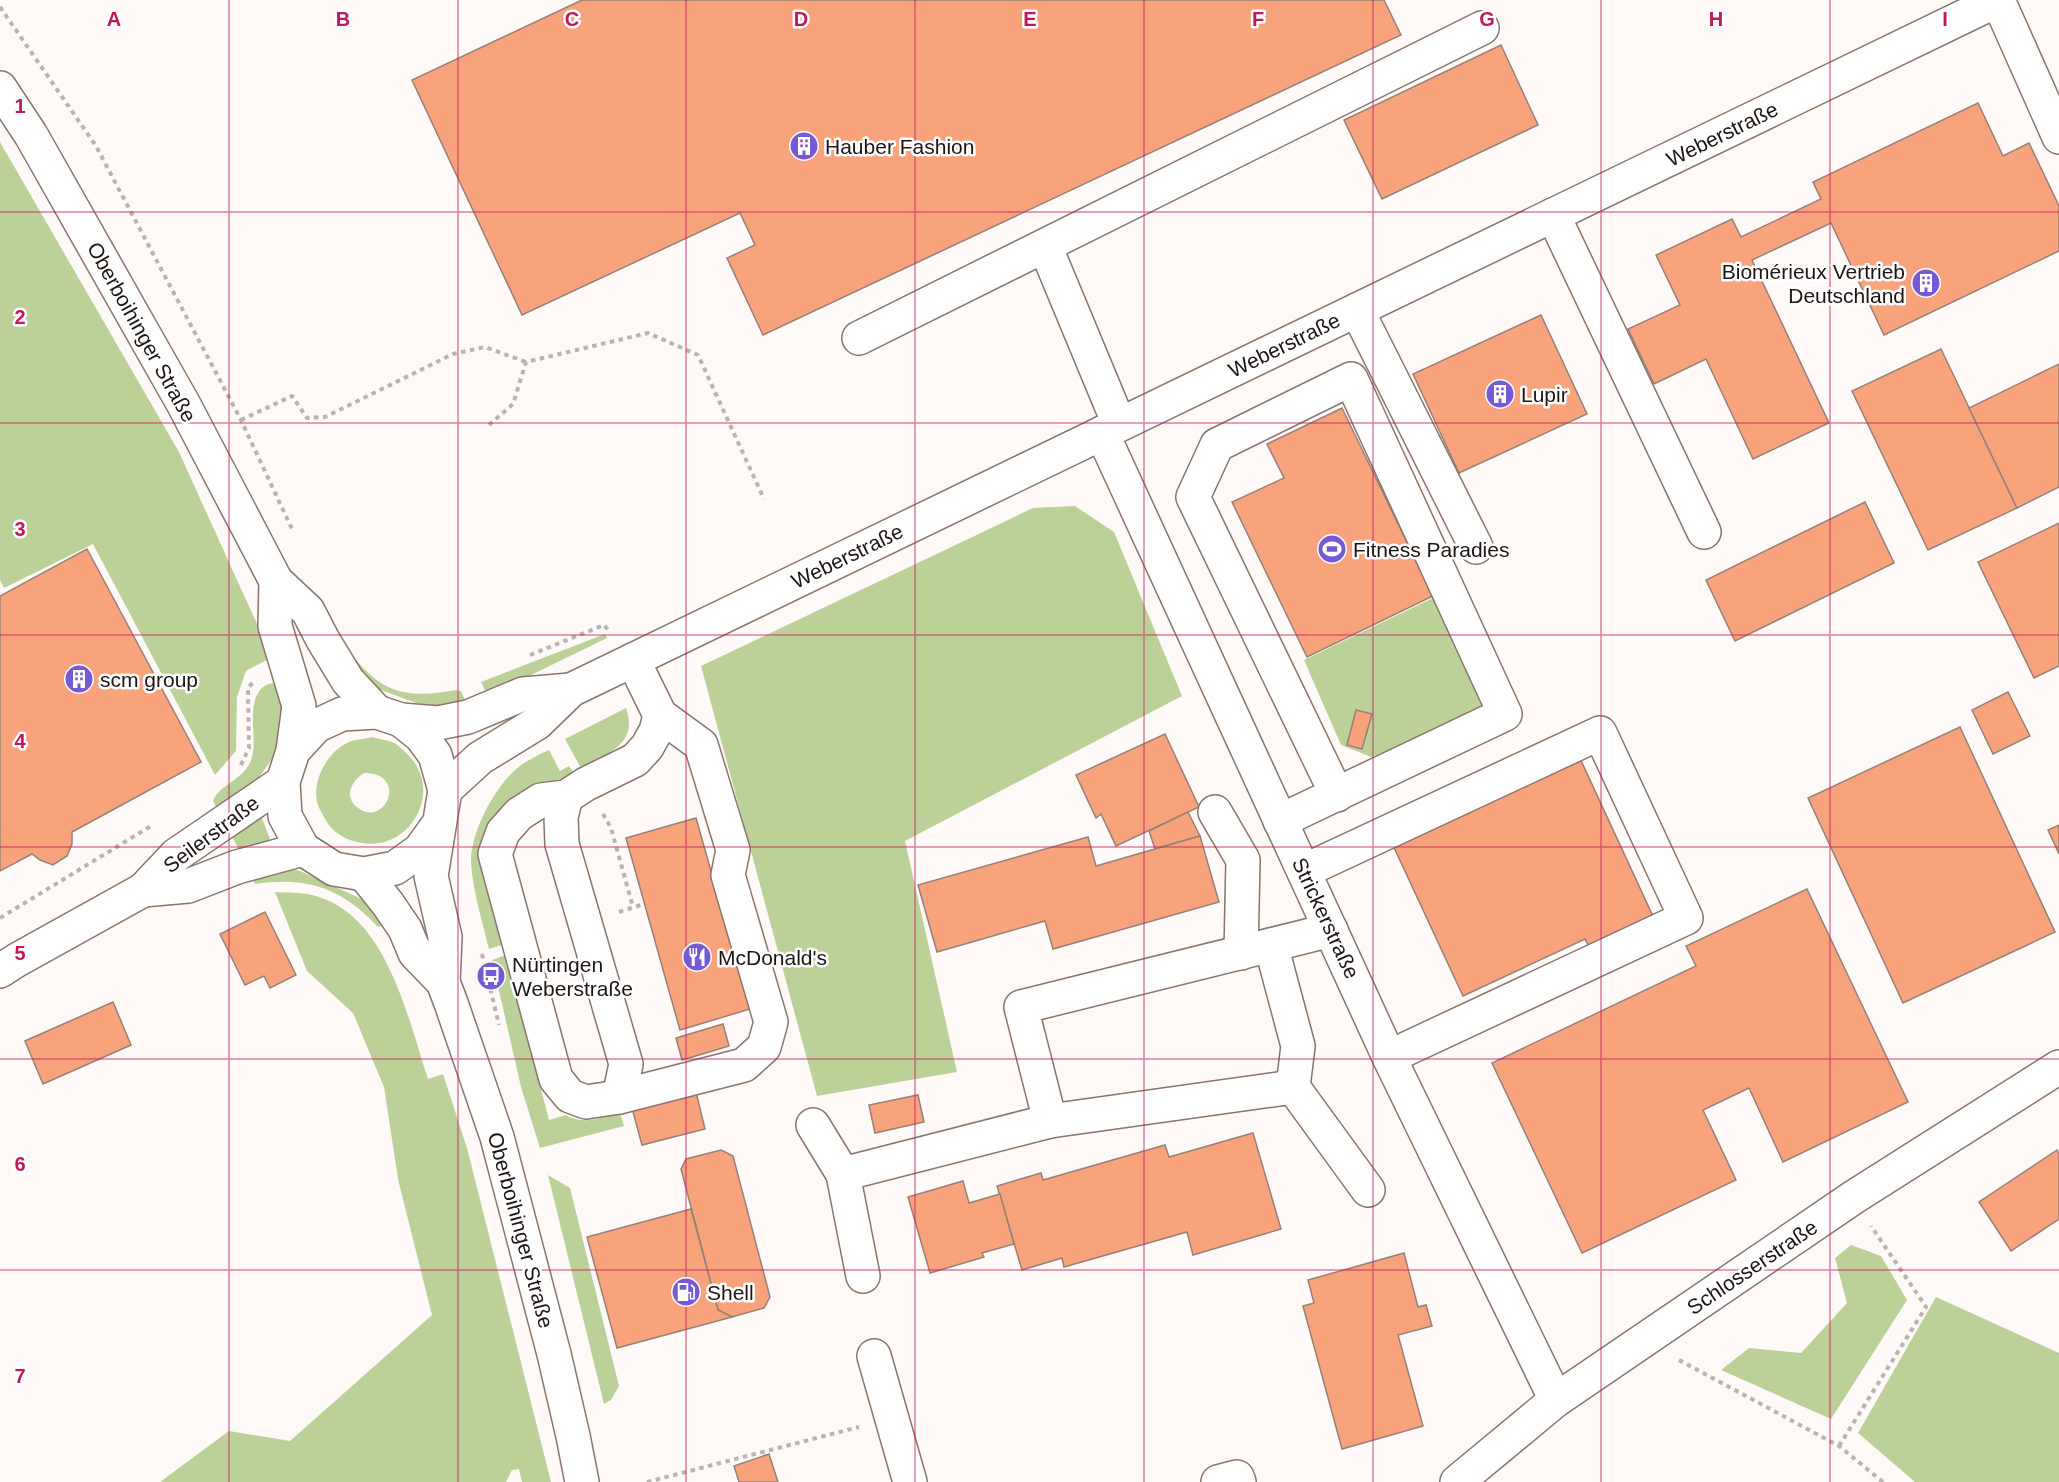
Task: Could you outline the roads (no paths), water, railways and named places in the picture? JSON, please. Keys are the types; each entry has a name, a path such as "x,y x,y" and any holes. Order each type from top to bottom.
{"street":[{"path":"1998,0 2059,137"},
{"name":"Weberstraße","path":"445,790 480,758 537,723 571,690 1998,0"},
{"path":"859,338 1482,28"},
{"name":"Oberboihinger Straße","path":"0,88 30,135 178,395 276,581 308,611 348,681 389,716"},
{"path":"1553,215 1704,532"},
{"name":"Strickerstraße","path":"1045,246 1111,429 1280,821 1389,1057 1556,1400"},
{"path":"1357,309 1476,547"},
{"path":"1280,821 1337,795 1505,714 1351,378 1217,444 1193,497 1337,795"},
{"name":"Oberboihinger Straße","path":"276,581 275,626 299,706 293,751"},
{"path":"633,660 660,715 701,745 733,850 728,875 771,1022 764,1047 744,1065 620,1097 586,1102 570,1096 556,1078 495,854 503,832 519,814 541,800 566,797 586,783 635,760 648,747 656,731 660,715"},
{"name":"Weberstraße","path":"389,716 438,723 468,717 523,694 571,690"},
{"path":"342,714 389,716 422,736 435,755 445,790 438,825 420,850 394,868 364,874 334,869 303,849 285,816 283,782 293,751 316,726 342,714"},
{"path":"1304,871 1600,733 1686,918 1389,1057"},
{"name":"Seilerstraße","path":"0,971 26,954 143,891 176,855 283,782"},
{"path":"566,797 561,817 562,844 626,1064 620,1097"},
{"path":"1215,812 1243,860 1256,949 1298,1046 1293,1087 1368,1190"},
{"name":"Oberboihinger Straße","path":"438,825 431,876 445,937 443,982 497,1137 554,1354 582,1482"},
{"name":"Seilerstraße","path":"143,891 188,886 237,867 303,849"},
{"name":"Oberboihinger Straße","path":"364,874 405,929 415,953 443,982"},
{"path":"1050,1121 1021,1007 1331,930"},
{"name":"Schlosserstraße","path":"1457,1482 1556,1400 1852,1198 2059,1067"},
{"path":"843,1174 1050,1121 1293,1087"},
{"path":"813,1125 843,1174 862,1276"},
{"path":"874,1356 910,1482"},
{"path":"1218,1482 1237,1477 1239,1482"}],"place":[{"name":"Hauber Fashion","path":"804,146"},
{"name":"Biomérieux Vertrieb Deutschland","path":"1926,283"},
{"name":"Lupir","path":"1500,394"},
{"name":"Fitness Paradies","path":"1332,549"},
{"name":"scm group","path":"79,679"},
{"name":"McDonald's","path":"697,957"},
{"name":"Nürtingen Weberstraße","path":"491,976"},
{"name":"Shell","path":"686,1292"}]}
